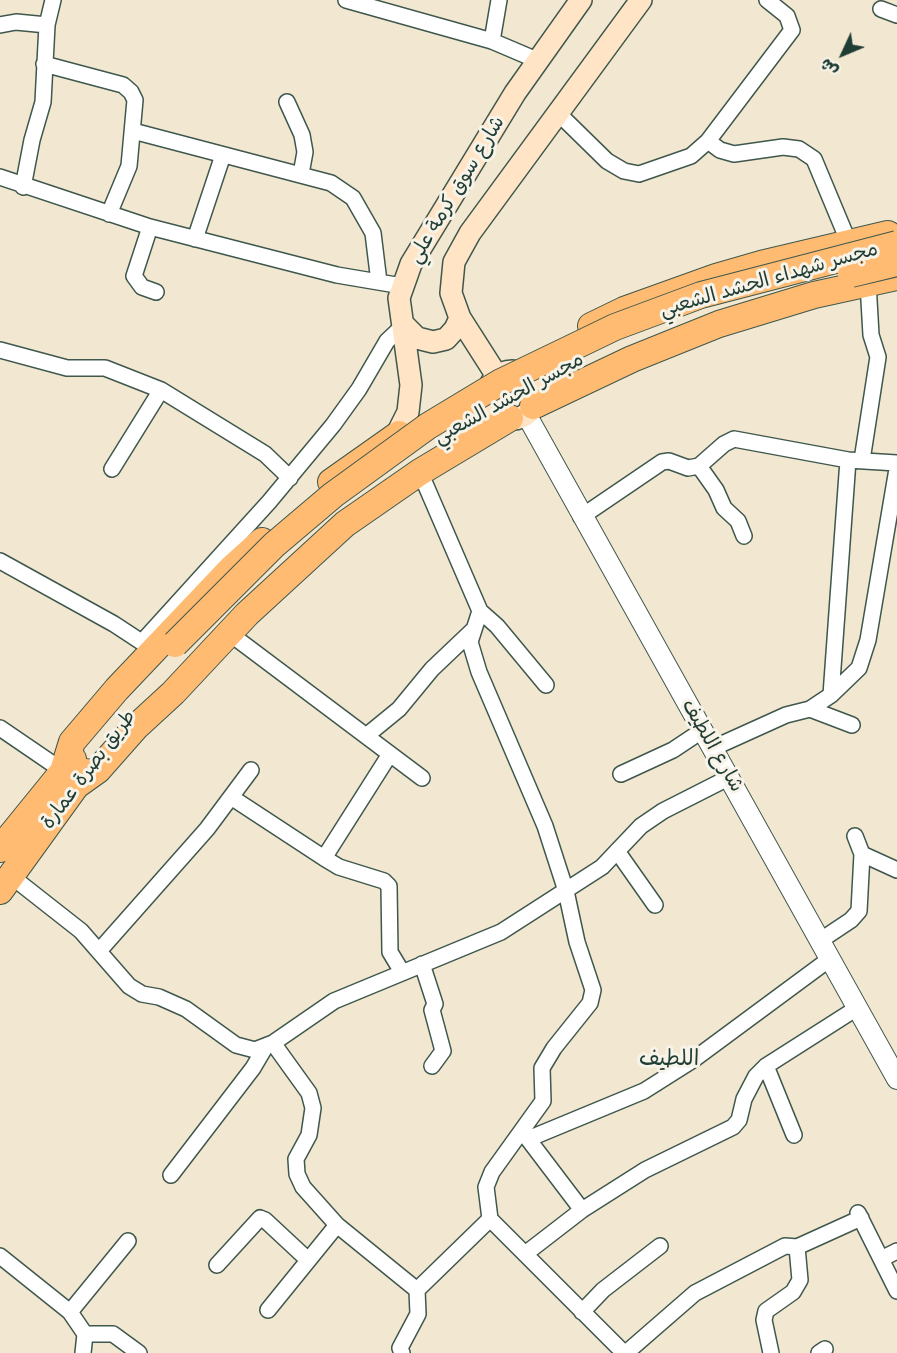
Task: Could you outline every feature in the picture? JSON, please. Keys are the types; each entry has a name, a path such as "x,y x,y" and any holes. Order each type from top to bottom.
{"highway":[{"path":"164,648 231,569 274,530 333,480 397,434 455,399 501,377 533,357 624,310 761,264 897,232"},
{"name":"مجسر شهداء الحشد الشعبي","path":"164,648 273,545 333,495 428,426 501,382 615,327 701,295 897,244"},
{"name":"مجسر الحشد الشعبي","path":"164,648 243,594 342,507 431,442 580,358 659,327 757,295 897,263"},
{"path":"70,778 98,770 136,727 173,693 229,633 345,524 420,472 523,413 632,359 709,327 814,295 897,277"},
{"path":"419,421 435,423 441,429 447,443 443,459"},
{"name":"طريق بصرة عمارة","path":"6,883 70,778 164,648"},
{"name":"طريق بصرة عمارة","path":"0,849 70,778"}],"main road":[{"name":"شارع سوق كرمة علي","path":"397,434 408,411 411,385 399,298 402,286 433,224 515,93 581,0"},
{"name":"شارع سوق كرمة علي","path":"501,377 460,318 451,293 454,262 470,233 641,0"},
{"path":"404,324 417,338 433,342 446,339 455,329 460,318"},
{"path":"523,373 535,388 523,413 494,410 489,401 501,377 523,373"}],"street":[{"path":"23,187 32,140 43,102 47,25 53,0"},
{"path":"346,0 492,41 539,61"},
{"path":"492,41 499,0"},
{"path":"558,113 607,161 624,171 639,174 691,156 708,141 792,30 787,16 767,0"},
{"path":"881,9 897,15"},
{"path":"0,25 16,22 47,25"},
{"path":"44,64 123,85 131,92 135,100 129,166 109,214"},
{"path":"287,102 302,135 305,152 302,174"},
{"path":"133,131 331,183 353,198 373,233 379,282"},
{"path":"708,141 720,150 734,154 783,147 799,149 814,159 849,243"},
{"path":"195,239 223,155"},
{"path":"0,177 23,187 150,227 338,275 402,286"},
{"path":"150,227 134,276 142,287 156,292"},
{"path":"831,695 855,460 878,357 871,335 868,284"},
{"path":"0,561 164,648 352,398 387,341 404,324"},
{"path":"0,350 67,368 105,368 161,390 265,454 290,478"},
{"path":"112,469 161,390"},
{"name":"شارع اللطيف","path":"523,413 730,777 897,1078"},
{"path":"582,517 662,462 669,461 688,468 699,466 724,444 734,439 855,460 897,463"},
{"path":"699,466 716,490 724,508 738,521 744,536"},
{"path":"713,748 786,715 810,709 831,695 858,668 868,640 897,469"},
{"path":"420,472 480,611 497,626 546,685"},
{"path":"480,611 470,642 479,672 541,816 566,891 577,942 593,990 590,1003 554,1048 542,1068 543,1101 525,1135 492,1172 486,1187 489,1219 625,1353 695,1293 785,1246 798,1247 859,1216 897,1291"},
{"path":"366,736 399,709 432,669 472,631"},
{"path":"229,633 422,778"},
{"path":"810,709 852,725"},
{"path":"0,728 70,778"},
{"path":"621,774 673,750 703,730"},
{"path":"324,858 390,754"},
{"path":"99,951 207,829 251,770"},
{"path":"6,883 81,931 129,986 142,994 159,997 186,1009 236,1046 255,1050 269,1044 334,1001 501,932 602,867 641,826 663,811 730,777"},
{"path":"231,797 339,867 384,881 389,886 390,952 402,972"},
{"path":"821,940 851,920 859,911 862,854 855,836"},
{"path":"617,851 654,905"},
{"path":"862,854 897,870"},
{"path":"525,1135 644,1091 693,1060 831,958"},
{"path":"422,964 435,1004 432,1010 443,1051 432,1066"},
{"path":"525,1254 582,1210 645,1170 733,1127 739,1120 744,1099 756,1076 766,1066 857,1008"},
{"path":"171,1175 269,1044"},
{"path":"269,1044 309,1093 313,1108 309,1135 296,1159 297,1174 303,1187 337,1225 417,1290"},
{"path":"766,1066 794,1134"},
{"path":"525,1135 582,1210"},
{"path":"217,1264 260,1218 308,1260"},
{"path":"402,1353 400,1348 418,1314 417,1290 489,1219"},
{"path":"268,1310 337,1225"},
{"path":"70,1312 128,1241"},
{"path":"582,1312 603,1290 660,1246"},
{"path":"771,1353 764,1320 766,1311 793,1292 800,1280 798,1247"},
{"path":"881,1259 897,1251"},
{"path":"0,1256 70,1312 85,1334 83,1353"},
{"path":"85,1334 113,1334 139,1353"}],"district":[{"name":"اللطيف","path":"669,1059"}]}
